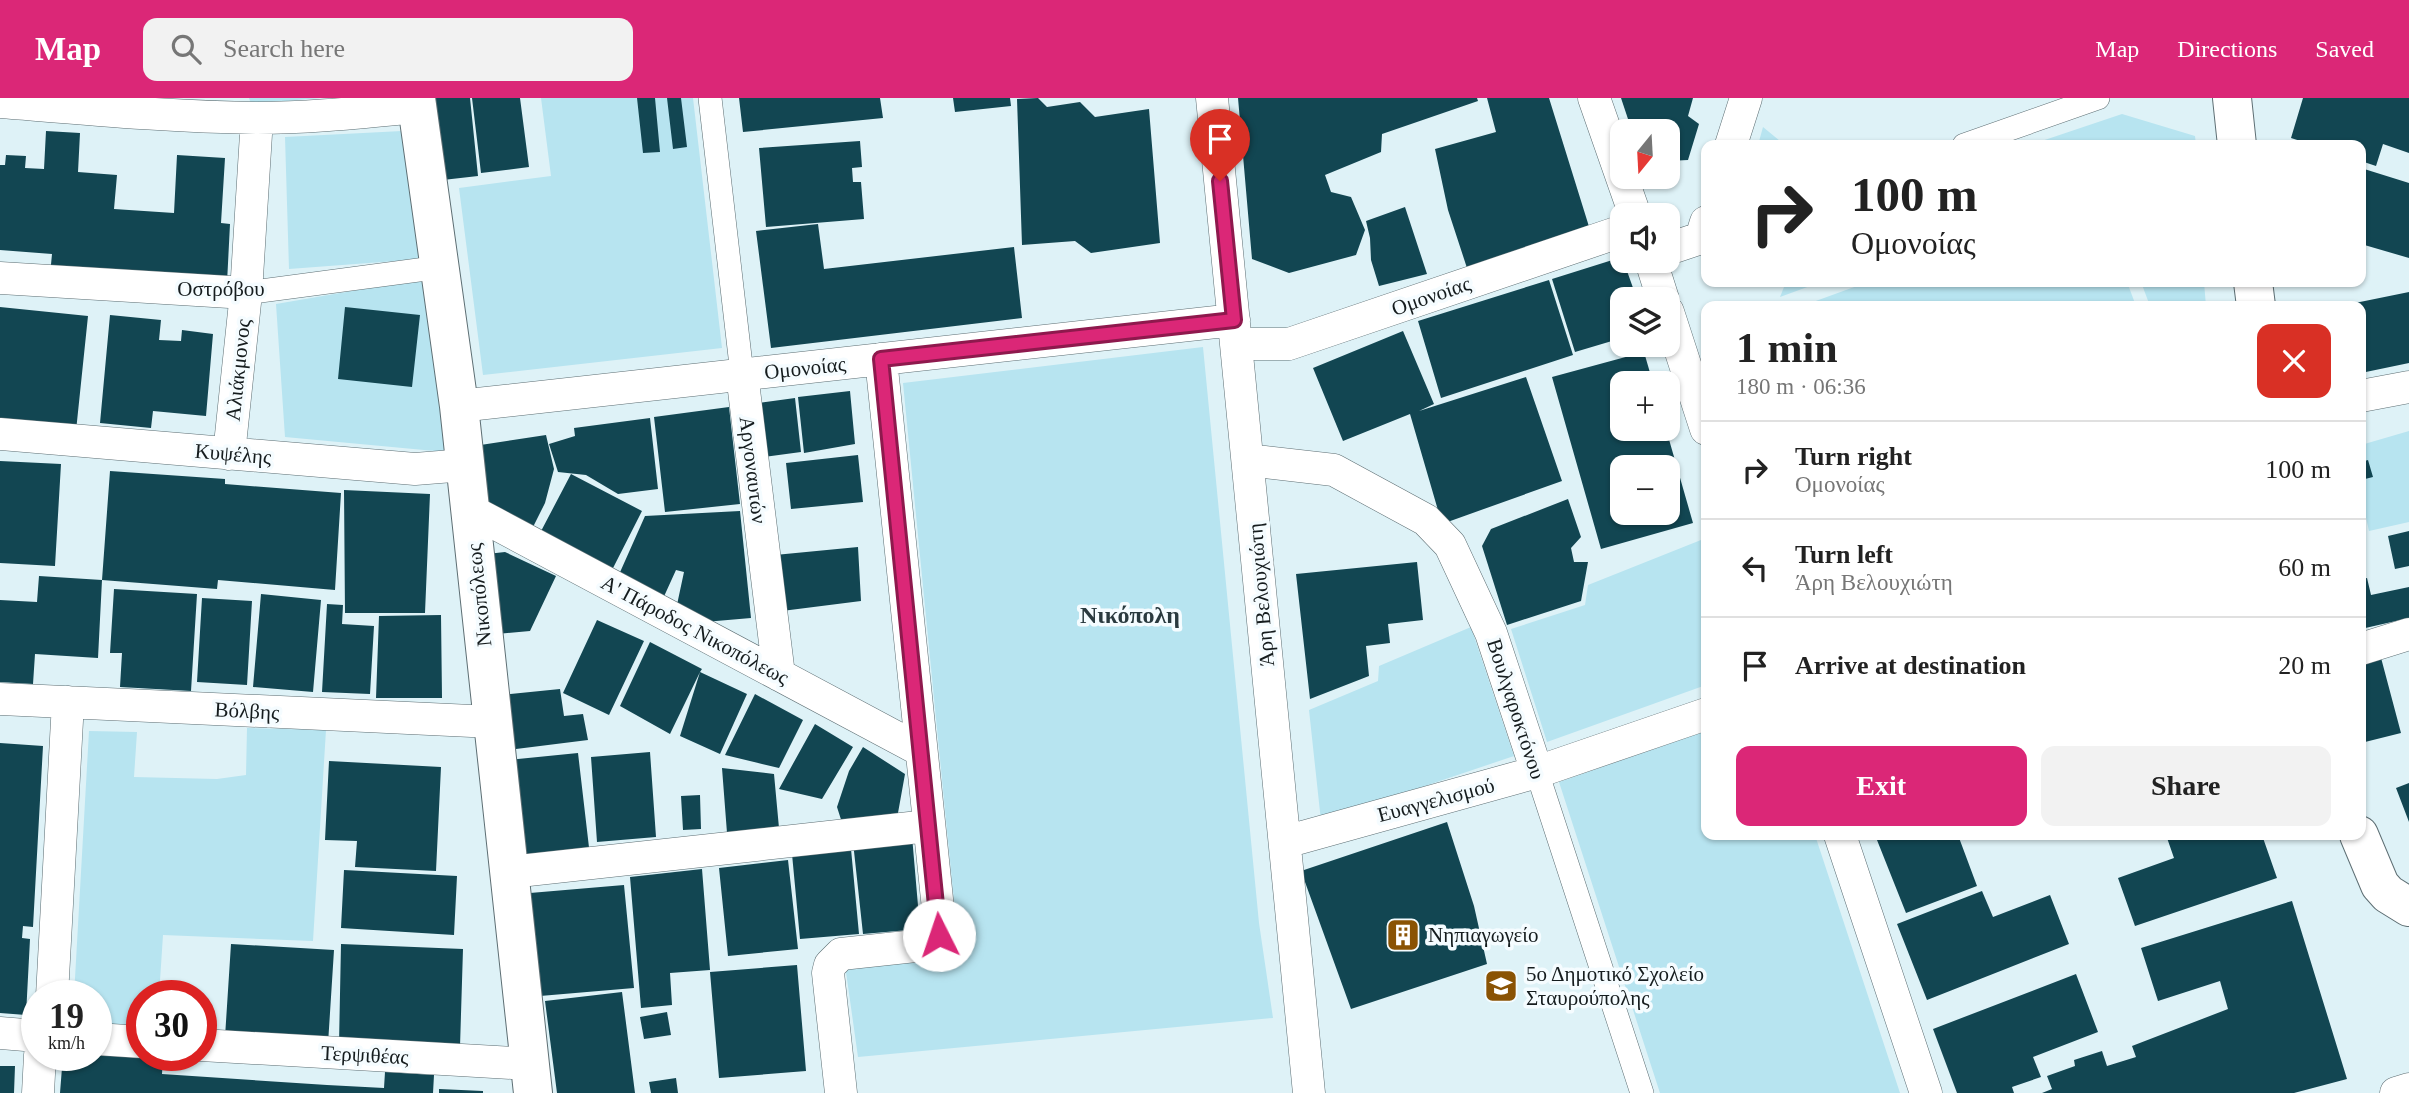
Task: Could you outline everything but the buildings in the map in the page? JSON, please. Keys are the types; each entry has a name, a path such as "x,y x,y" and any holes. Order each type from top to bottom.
{"street":[{"name":"Αργοναυτών","path":"710,98 779,676"},
{"name":"Άρη Βελουχιώτη","path":"1212,98 1309,1093"},
{"path":"1594,98 1631,203"},
{"path":"1733,140 1746,98"},
{"path":"1978,140 2098,98"},
{"path":"2232,98 2236,140"},
{"path":"0,102 167,115 257,118 315,116 417,103"},
{"name":"Νικοπόλεως","path":"417,103 458,405 531,1079"},
{"name":"Αλιάκμονος","path":"229,454 246,293 257,118"},
{"path":"1680,243 1701,233"},
{"name":"Ομονοίας","path":"458,405 881,359 1236,332 1289,344 1610,235"},
{"name":"Οστρόβου","path":"0,278 246,293 441,267"},
{"path":"1680,349 1701,414"},
{"path":"841,1093 828,973 830,965 841,954 934,944 938,940 940,928 881,359"},
{"path":"2366,395 2409,387"},
{"name":"Κυψέλης","path":"0,434 415,469 465,466"},
{"name":"Βουλγαροκτόνου","path":"1248,460 1334,470 1426,520 1450,545 1491,633 1642,1093"},
{"name":"Α' Πάροδος Νικοπόλεως","path":"470,510 920,750"},
{"path":"2366,647 2409,634"},
{"name":"Βόλβης","path":"0,699 493,722"},
{"path":"53,980 68,702"},
{"name":"Ευαγγελισμού","path":"1284,842 1537,772 1701,716"},
{"path":"510,872 928,826"},
{"path":"1842,840 1926,1093"},
{"path":"2361,840 2380,885 2388,894 2409,907"},
{"path":"0,1034 21,1035"},
{"name":"Τερψιθέας","path":"217,1047 531,1079"},
{"path":"37,1093 39,1071"},
{"path":"2396,1093 2409,1089"}],"shaded area":[{"path":"249,98 320,98 251,104"},
{"path":"541,98 693,98 722,348 483,375 459,188 551,176"},
{"path":"2122,114 2195,136 2195,140 2045,140"},
{"path":"1763,127 1779,140 1759,140"},
{"path":"402,131 422,259 289,269 285,137"},
{"path":"428,278 456,453 285,437 276,304"},
{"path":"1784,287 1807,287 1780,297"},
{"path":"1854,287 2129,287 2134,301 1816,301"},
{"path":"2143,287 2204,287 2206,301 2148,301"},
{"path":"1203,347 1259,923 1273,1018 858,1057 845,965 959,952 903,383"},
{"path":"2409,431 2409,522 2369,531 2366,518 2366,444"},
{"path":"1701,540 1701,687 1547,742 1511,629 1585,605 1588,585"},
{"path":"1471,627 1514,756 1321,821 1309,710 1378,681 1379,666"},
{"path":"247,728 326,730 313,941 163,935 160,980 126,980 126,1034 112,1033 112,980 75,980 89,731 137,732 134,777 217,779 246,775"},
{"path":"1701,733 1701,840 1817,840 1900,1093 1660,1093 1559,782"}],"place":[{"name":"Νηπιαγωγείο","path":"1403,935"},
{"name":"5ο Δημοτικό Σχολείο Σταυρούπολης","path":"1501,986"}],"district":[{"name":"Νικόπολη","path":"1130,615"}],"route":[{"path":"939,935 881,359 1234,320 1220,181"}]}
